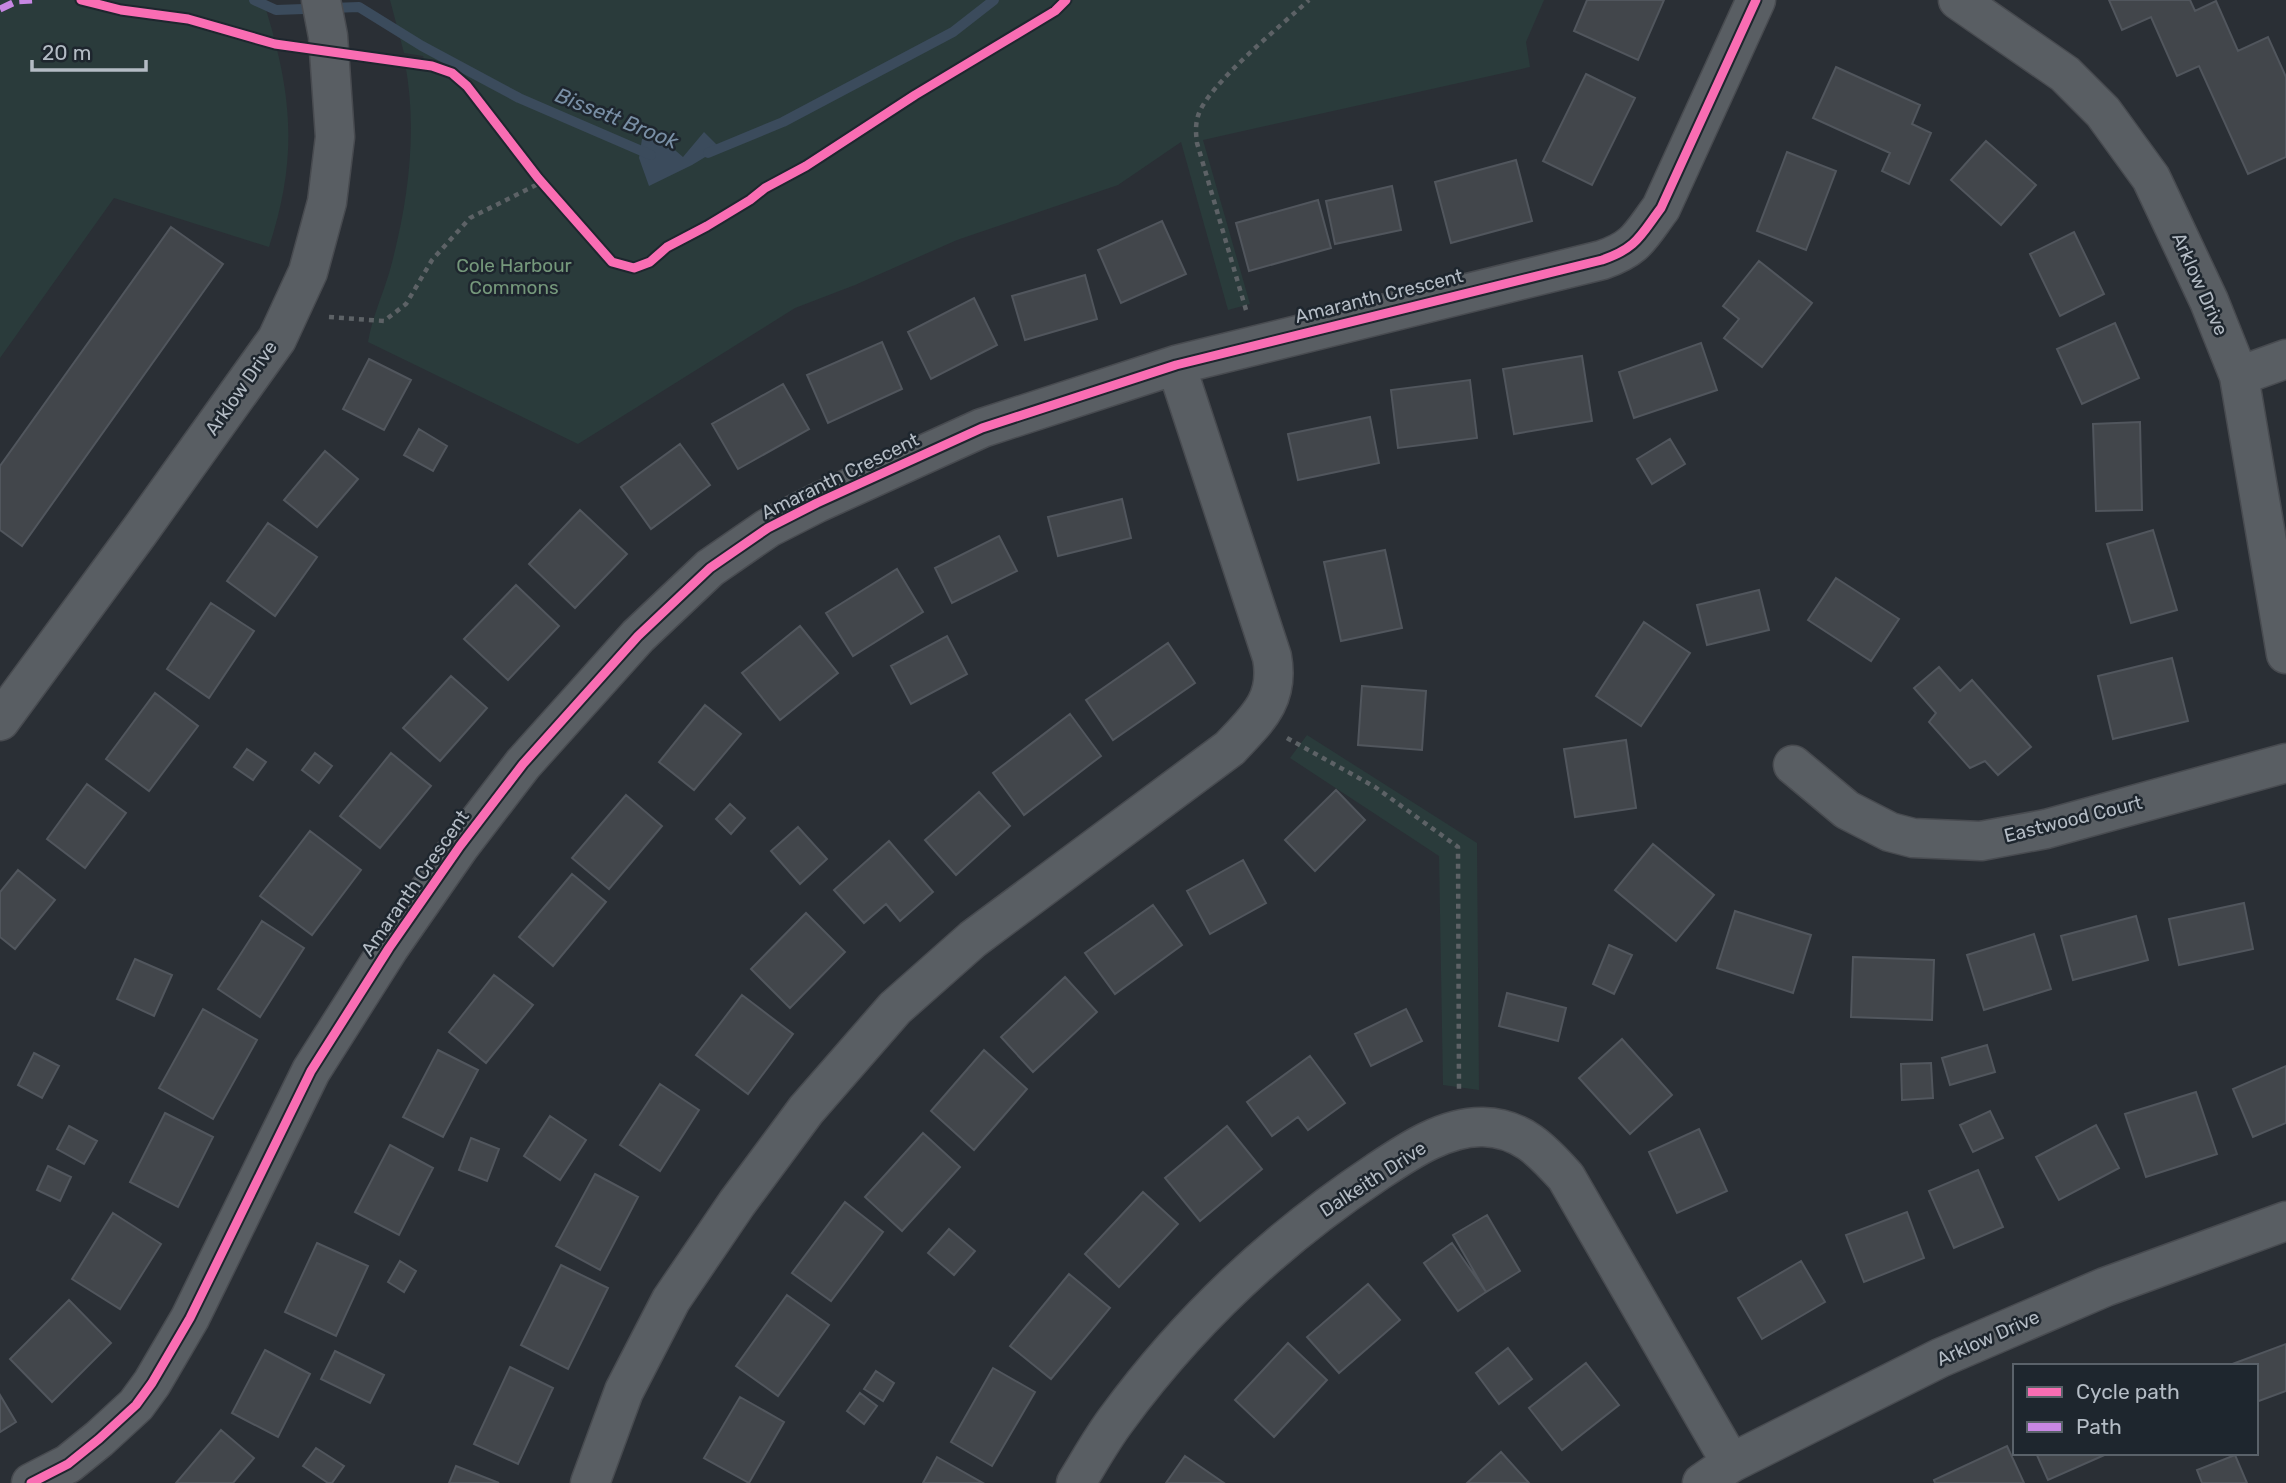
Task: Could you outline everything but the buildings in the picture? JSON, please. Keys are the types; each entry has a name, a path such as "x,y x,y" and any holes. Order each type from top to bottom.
{"street":[{"name":"Arklow Drive","path":"0,721 276,339 308,272 327,202 335,137 328,36 321,0"},
{"name":"Amaranth Crescent","path":"31,1483 68,1464 99,1439 135,1405 152,1383 190,1318 311,1071 389,948 460,846 523,764 638,636 710,568 768,528 982,428 1176,365 1602,260 1632,246 1661,208 1756,0"},
{"name":"Arklow Drive","path":"1958,0 2065,74 2103,112 2151,178 2209,300 2239,376 2286,654"},
{"path":"2239,376 2286,359"},
{"path":"590,1483 624,1391 671,1300 737,1203 806,1110 868,1038 895,1008 973,939 1230,748 1256,721 1271,696 1274,678 1272,657 1176,365"},
{"name":"Eastwood Court","path":"1793,765 1847,810 1891,832 1913,838 1980,841 2046,829 2286,763"},
{"name":"Dalkeith Drive","path":"1076,1483 1114,1422 1144,1384 1208,1311 1278,1246 1358,1185 1406,1153 1459,1128 1484,1127 1516,1133 1542,1150 1566,1177 1716,1473"},
{"name":"Arklow Drive","path":"1716,1473 1940,1359 2105,1287 2286,1221"}],"path":[{"path":"1256,344 1195,129 1198,114 1227,76 1309,0"},
{"path":"289,314 384,321 406,304 432,260 470,218 542,182"},
{"path":"1256,721 1375,787 1458,847 1459,1128"}],"green space":[{"path":"0,0 263,0 280,64 288,123 285,182 269,247 114,198 0,358"},
{"name":"Cole Harbour Commons","path":"390,0 1544,0 1526,42 1530,67 1203,140 1250,304 1228,310 1181,142 1118,185 957,240 795,308 578,444 368,342 390,270 406,193 411,115 405,63 426,68 423,56 404,53"},
{"path":"1307,735 1477,843 1479,1090 1443,1085 1439,856 1290,758"}],"water":[{"path":"704,132 720,148 649,186 639,158 642,139 662,139 683,157"}],"waterway":[{"name":"Bissett Brook","path":"254,0 276,10 359,7 422,46 519,98 651,155"},
{"name":"Bissett Brook","path":"708,153 783,122 953,32 994,0"}],"marked path":[{"path":"0,9 17,1 32,0"}],"cycle path":[{"path":"81,0 121,10 188,19 275,44 432,66 452,73 467,86 538,178 612,262 634,268 650,262 667,247 806,166 915,95 1055,11 1066,0"},
{"path":"31,1483 68,1464 136,1405 190,1318 311,1071 389,948 460,846 523,764 638,636 710,568 768,528 982,428 1176,365 1602,260 1623,251 1637,240 1661,208 1756,0"}]}
